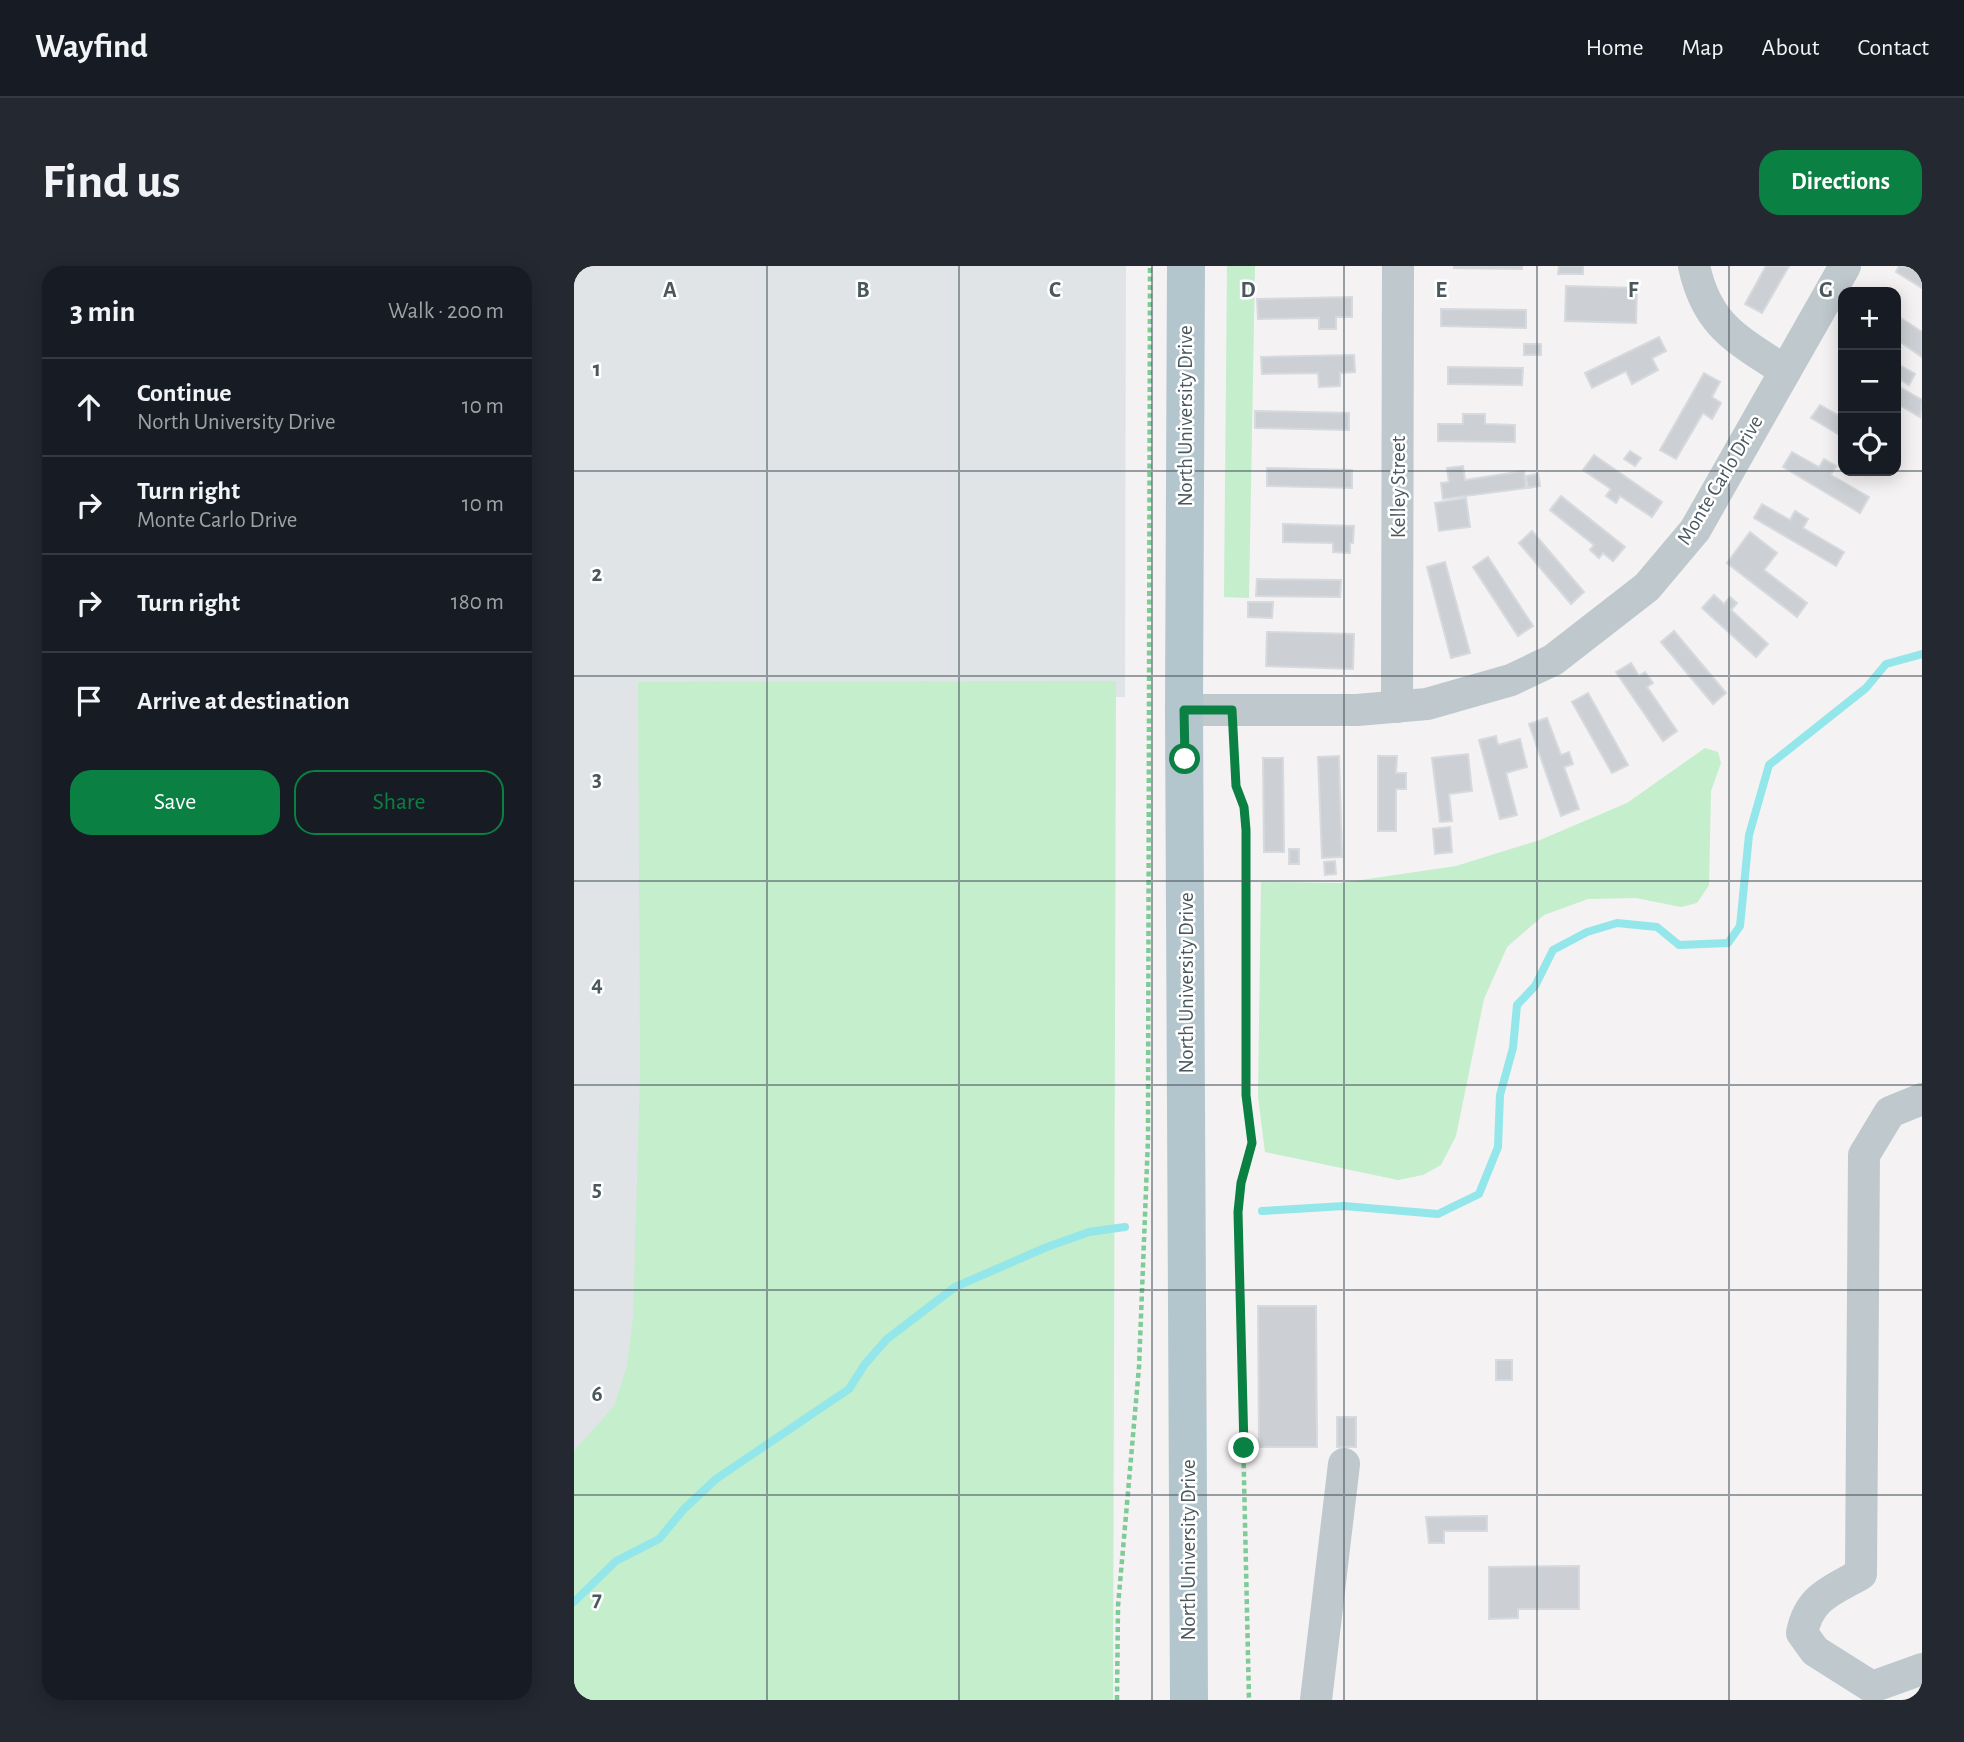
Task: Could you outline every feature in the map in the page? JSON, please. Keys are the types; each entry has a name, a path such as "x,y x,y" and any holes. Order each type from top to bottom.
{"main road":[{"name":"North University Drive","path":"1186,266 1184,710 1189,1700"}],"street":[{"name":"Kelley Street","path":"1397,707 1398,266"},
{"path":"1694,266 1700,293 1717,321 1739,340 1785,371"},
{"name":"Monte Carlo Drive","path":"1184,710 1397,707 1462,696 1522,675 1553,660 1647,587 1695,530 1845,266"},
{"path":"1922,1099 1890,1112 1864,1155 1861,1574 1822,1596 1806,1613 1802,1633 1815,1651 1872,1694 1922,1669"},
{"path":"1316,1700 1344,1464"}],"path":[{"path":"1117,1700 1118,1606 1139,1367 1148,1139 1150,266"},
{"path":"1232,710 1236,786 1244,807 1246,830 1246,1095 1252,1143 1241,1183 1238,1212 1249,1700"}],"shaded area":[{"path":"574,266 1126,266 1125,697 649,698 648,1398 574,1495"}],"green space":[{"path":"1227,266 1255,266 1249,598 1224,597"},
{"path":"1116,681 1113,1700 574,1700 574,1451 614,1406 627,1366 633,1318 640,1073 638,682"},
{"path":"1705,748 1718,752 1721,763 1711,791 1709,885 1697,903 1681,907 1636,898 1588,899 1544,915 1507,947 1484,999 1456,1136 1441,1165 1423,1175 1398,1180 1265,1152 1258,1097 1261,882 1341,883 1456,866 1540,840 1627,803"}],"building":[{"path":"1522,266 1522,269 1454,268"},
{"path":"1559,266 1583,266 1583,274 1558,274"},
{"path":"1766,266 1789,266 1762,313 1745,304"},
{"path":"1899,266 1922,268 1922,288 1896,272"},
{"path":"1566,286 1637,288 1636,323 1565,321"},
{"path":"1352,297 1352,317 1336,317 1336,329 1319,329 1319,318 1258,319 1257,299"},
{"path":"1441,309 1526,310 1526,328 1441,326"},
{"path":"1901,318 1922,332 1922,357 1901,342"},
{"path":"1659,337 1666,351 1652,358 1658,370 1632,384 1626,371 1592,388 1585,373"},
{"path":"1524,344 1541,344 1541,355 1524,355"},
{"path":"1354,355 1355,372 1340,373 1340,386 1319,387 1318,373 1262,374 1261,357"},
{"path":"1901,366 1915,374 1909,385 1901,380"},
{"path":"1448,367 1523,368 1522,385 1448,384"},
{"path":"1704,373 1720,382 1712,397 1721,403 1712,419 1703,413 1676,459 1660,450"},
{"path":"1901,388 1922,400 1920,417 1901,406"},
{"path":"1820,405 1838,415 1838,434 1811,418"},
{"path":"1255,411 1349,413 1349,430 1255,428"},
{"path":"1463,414 1485,414 1485,424 1515,425 1515,442 1438,441 1438,424 1463,424"},
{"path":"1630,451 1641,458 1635,466 1624,459"},
{"path":"1792,452 1819,467 1824,459 1836,466 1831,475 1869,497 1860,513 1783,467"},
{"path":"1594,455 1662,502 1652,517 1620,496 1616,503 1606,496 1611,489 1583,470"},
{"path":"1463,466 1465,480 1524,471 1526,488 1443,499 1441,483 1449,482 1447,468"},
{"path":"1267,468 1352,470 1352,488 1267,486"},
{"path":"1538,474 1540,486 1528,488 1526,476"},
{"path":"1561,496 1625,547 1613,561 1603,553 1599,558 1590,550 1594,545 1550,510"},
{"path":"1466,498 1470,527 1439,531 1435,503"},
{"path":"1762,504 1790,520 1795,511 1808,519 1803,528 1844,552 1836,566 1754,518"},
{"path":"1283,524 1354,526 1350,553 1333,552 1333,543 1283,542"},
{"path":"1532,531 1584,592 1571,604 1519,543"},
{"path":"1750,532 1777,553 1764,570 1807,603 1797,617 1727,563"},
{"path":"1488,557 1533,626 1518,636 1473,567"},
{"path":"1445,562 1470,653 1451,658 1427,567"},
{"path":"1257,579 1341,580 1340,597 1256,596"},
{"path":"1714,595 1724,604 1730,597 1737,603 1731,610 1768,644 1756,657 1702,608"},
{"path":"1248,602 1273,602 1272,618 1248,617"},
{"path":"1674,631 1726,693 1713,704 1661,642"},
{"path":"1267,632 1354,634 1353,669 1266,666"},
{"path":"1631,663 1639,676 1645,672 1653,683 1647,687 1677,731 1663,741 1616,672"},
{"path":"1588,693 1628,765 1612,773 1572,702"},
{"path":"1547,718 1561,755 1569,752 1573,764 1564,767 1579,809 1561,816 1529,724"},
{"path":"1496,736 1498,745 1520,739 1527,767 1506,773 1517,815 1500,819 1479,740"},
{"path":"1468,754 1472,791 1449,794 1452,821 1440,822 1432,758"},
{"path":"1339,756 1342,857 1322,858 1318,757"},
{"path":"1378,756 1397,756 1396,773 1406,773 1406,789 1396,789 1396,831 1378,831"},
{"path":"1263,758 1283,758 1284,852 1264,852"},
{"path":"1450,827 1452,852 1435,854 1433,829"},
{"path":"1289,849 1299,849 1299,864 1289,864"},
{"path":"1335,861 1336,874 1325,875 1324,862"},
{"path":"1258,1306 1316,1306 1317,1447 1259,1447"},
{"path":"1496,1360 1512,1360 1512,1380 1496,1380"},
{"path":"1337,1417 1356,1417 1356,1447 1337,1447"},
{"path":"1487,1516 1487,1531 1444,1531 1444,1543 1429,1543 1426,1517"},
{"path":"1579,1566 1579,1609 1518,1609 1518,1618 1489,1619 1489,1567"}],"waterway":[{"path":"1262,1211 1344,1206 1438,1214 1479,1194 1498,1147 1500,1095 1513,1048 1517,1005 1535,986 1553,950 1587,932 1617,923 1657,927 1679,945 1728,943 1740,926 1749,835 1769,765 1866,688 1886,664 1922,654"},
{"path":"574,1602 616,1561 659,1539 684,1509 716,1479 849,1389 865,1364 887,1339 955,1287 1089,1232 1125,1227"}],"route":[{"path":"1185,759 1184,710 1232,710 1236,786 1244,807 1246,830 1246,1095 1252,1143 1241,1183 1238,1212 1244,1448"}]}
